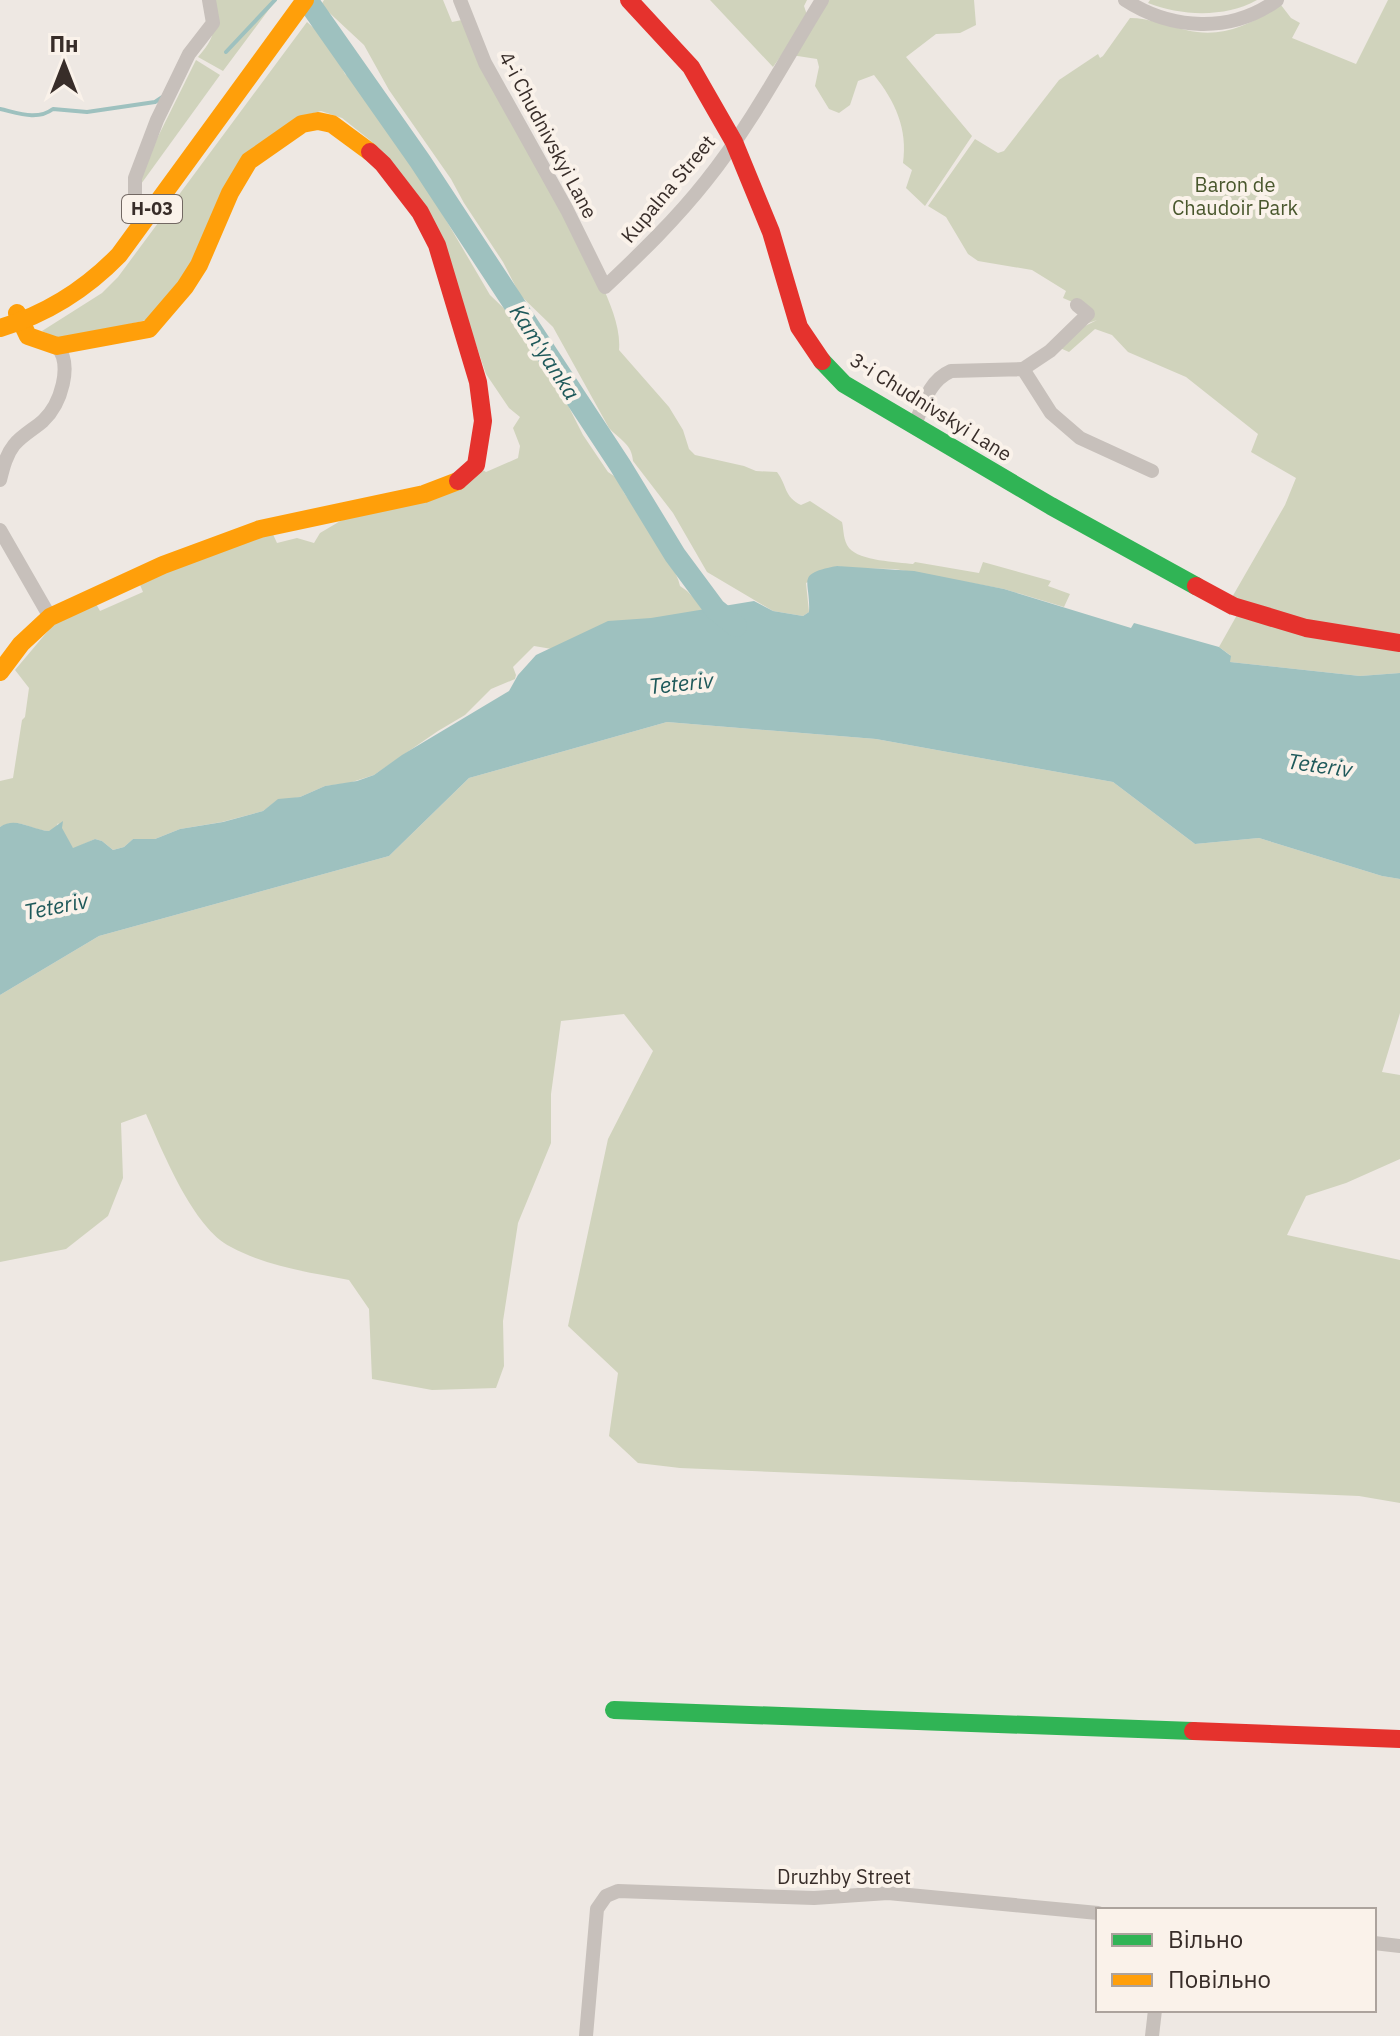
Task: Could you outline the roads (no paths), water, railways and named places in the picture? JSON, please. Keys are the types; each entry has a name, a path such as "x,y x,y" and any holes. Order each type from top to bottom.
{"street":[{"path":"139,212 135,178 157,120 189,54 213,23 209,0"},
{"name":"Н-03","path":"12,318 55,306 91,283 119,255 265,47 292,0"},
{"name":"Н-03","path":"0,328 89,272 107,255 265,47 305,0"},
{"name":"4-i Chudnivskyi Lane","path":"460,0 485,63 567,210 605,287"},
{"name":"3-i Chudnivskyi Lane","path":"629,0 691,67 734,142 771,232 799,327 810,348 844,384 914,427 1233,606 1306,628 1400,643"},
{"name":"Kupalna Street","path":"605,287 659,237 708,179 822,0"},
{"path":"1125,0 1145,13 1174,22 1213,24 1246,18 1277,0"},
{"path":"0,672 21,644 50,617 136,576 260,529 424,494 456,483 476,465 483,421 480,393 466,337 437,245 420,212 383,164 357,140 332,124 318,121 302,124 249,161 230,193 199,265 185,287 149,329 57,346 28,336 12,318"},
{"path":"914,427 929,391 942,375 951,371 1023,369 1050,351 1088,314 1077,305"},
{"path":"0,480 7,455 15,443 42,421 56,403 65,366 64,354 57,346"},
{"path":"1023,369 1051,413 1080,438 1152,471"},
{"path":"0,530 50,617"},
{"path":"614,1710 1400,1739"},
{"name":"Druzhby Street","path":"586,2036 597,1909 606,1896 618,1891 814,1898 888,1893 1096,1913"},
{"path":"1376,1943 1400,1946"},
{"path":"1152,2036 1155,2012"}],"water":[{"name":"Teteriv","path":"837,566 914,571 1004,589 1131,628 1134,623 1219,647 1231,656 1230,662 1360,676 1400,673 1400,879 1259,838 1195,844 1113,782 876,739 667,722 469,778 389,856 99,936 0,995 0,827 18,823 49,831 63,821 62,828 73,848 95,839 113,850 124,847 133,839 155,839 180,829 263,811 278,799 300,797 325,786 374,775 509,691 518,675 536,655 608,621 651,618 754,601 773,611 803,616 809,612 807,585 810,576"}],"waterway":[{"path":"226,52 275,0"},
{"name":"Kam'yanka","path":"307,0 420,161 620,465 675,555 715,609 736,626"},
{"path":"0,109 34,115 53,109 87,112 155,102 164,96"}],"park label":[{"name":"Baron de Chaudoir Park","path":"1235,196"}]}
